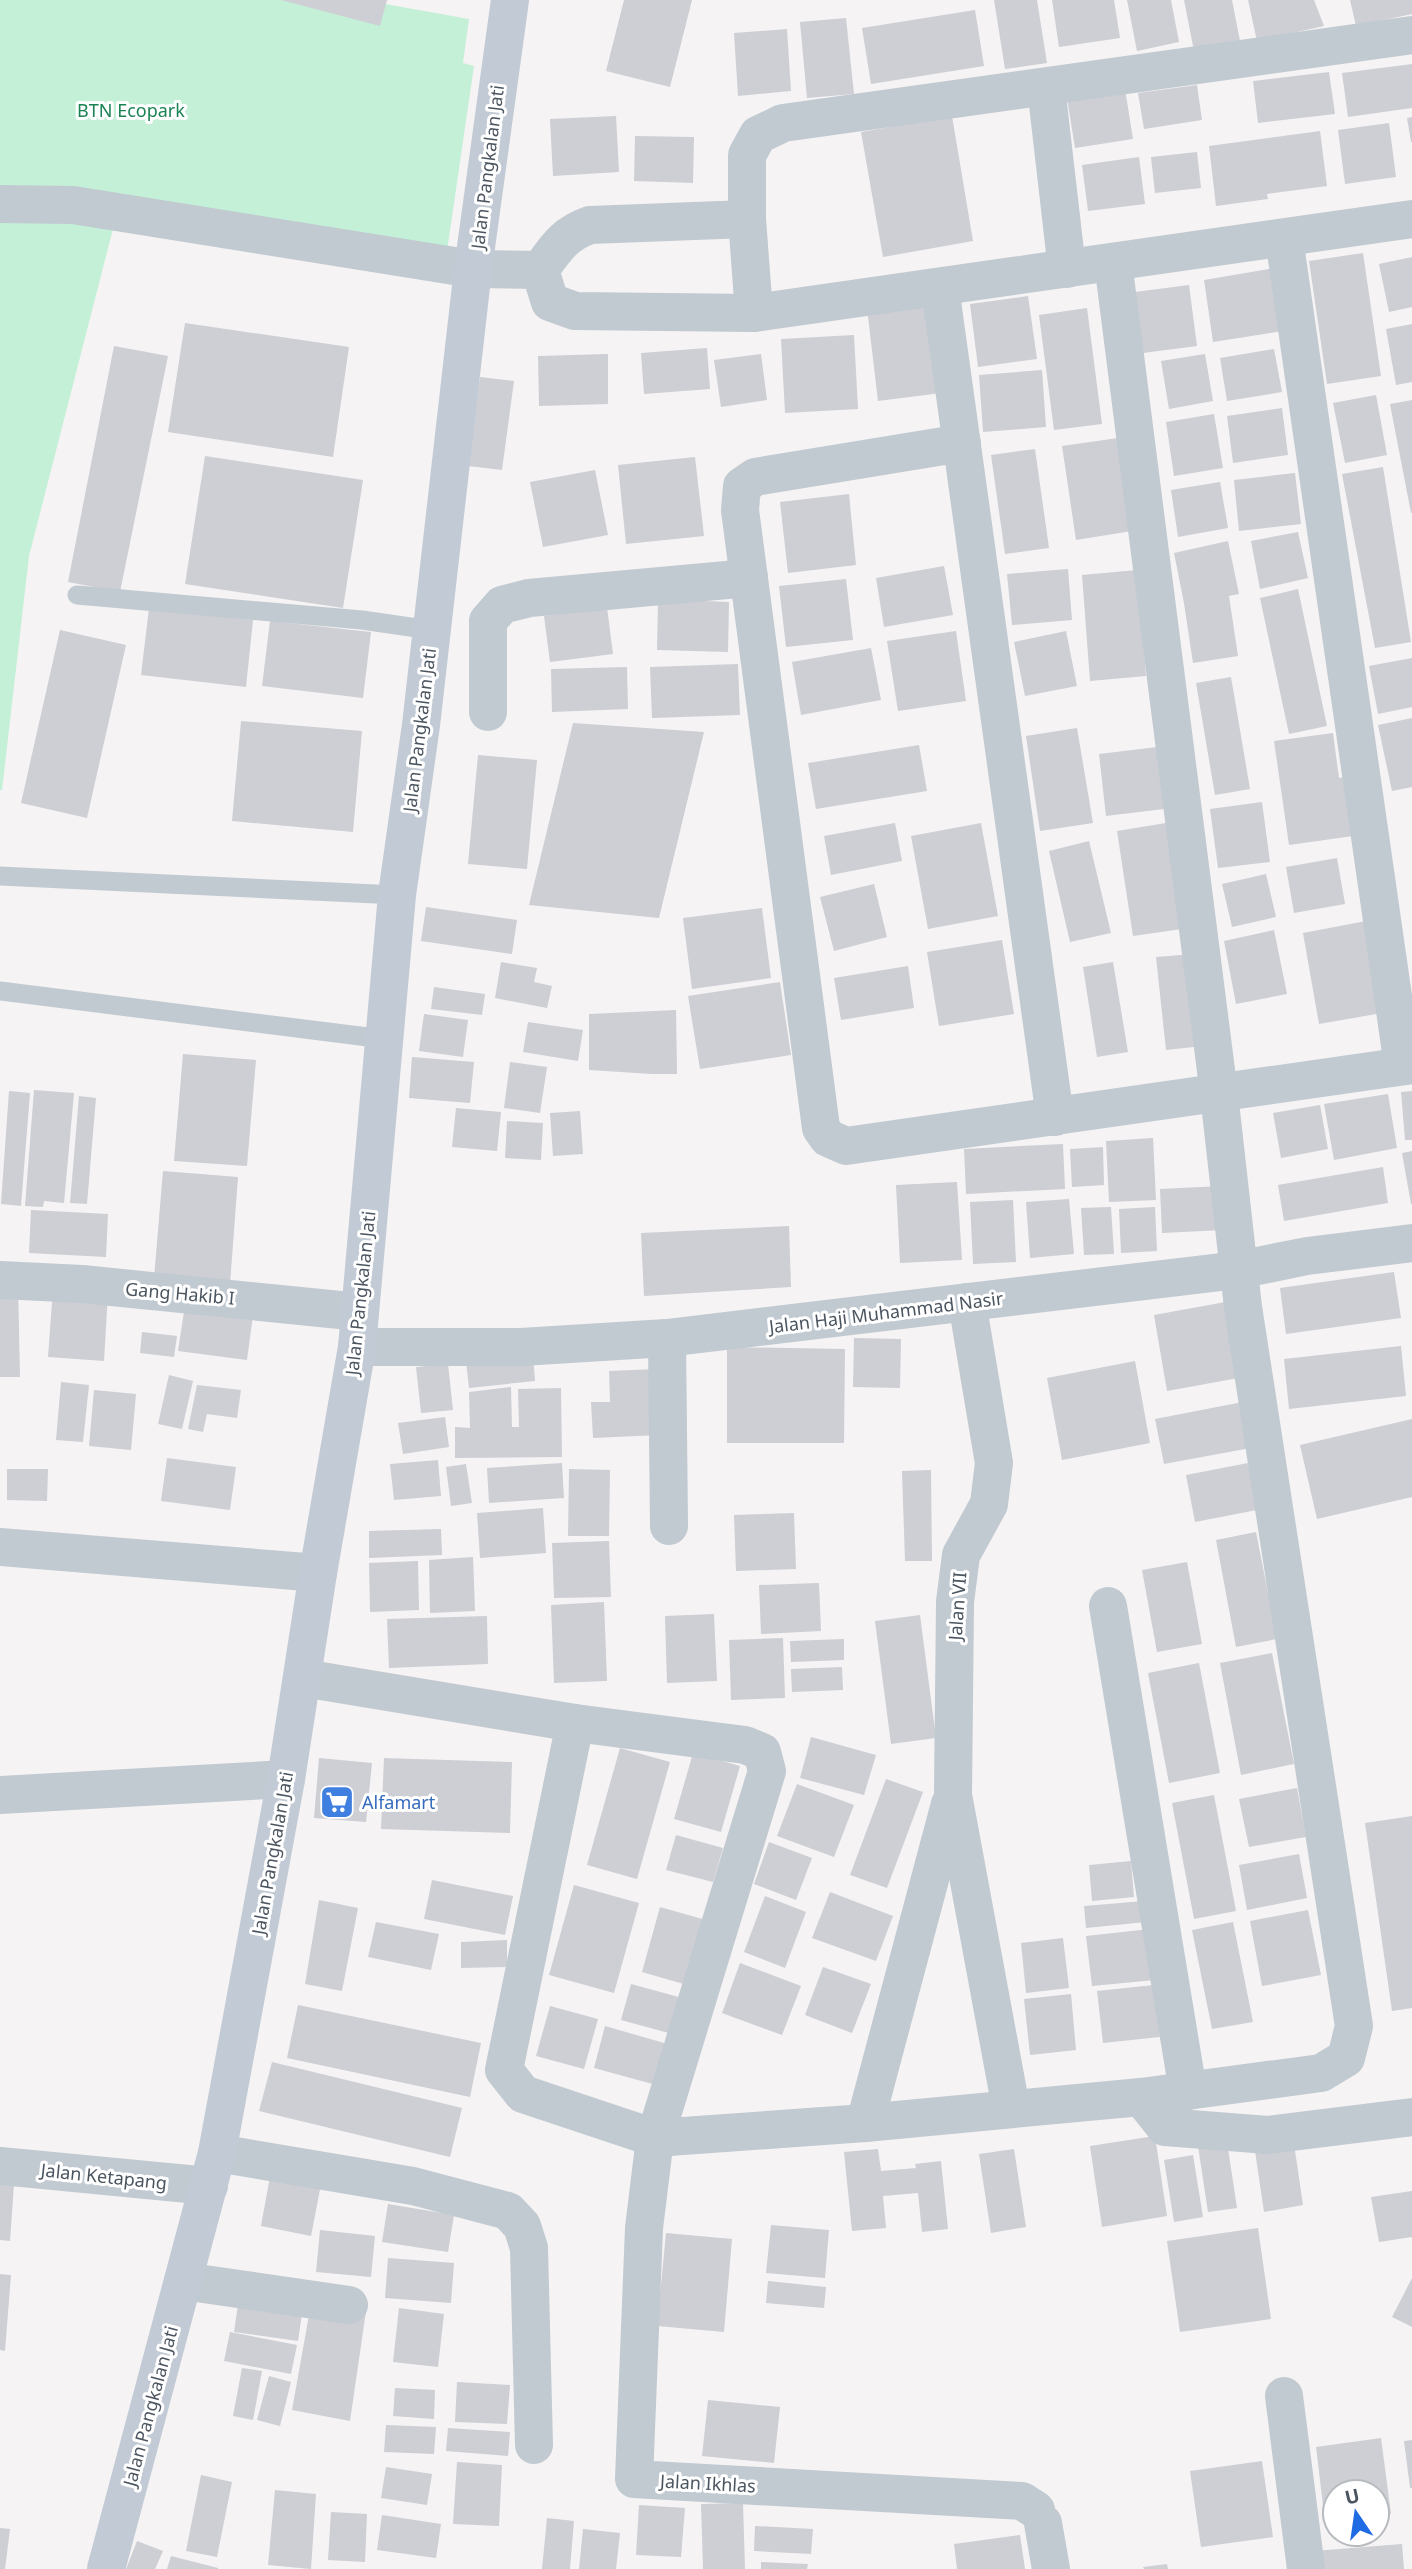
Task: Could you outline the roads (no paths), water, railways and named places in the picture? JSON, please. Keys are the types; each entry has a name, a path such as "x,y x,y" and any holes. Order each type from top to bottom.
{"main road":[{"name":"Jalan Pangkalan Jati","path":"106,2569 213,2169 286,1779 359,1330 397,895 421,724 473,268 510,0"}],"street":[{"path":"754,313 747,219 747,155 758,135 783,123 1412,35"},
{"path":"1046,87 1066,269"},
{"path":"0,204 73,205 473,268 540,270"},
{"path":"540,270 559,244 573,231 590,225 747,219"},
{"path":"540,270 550,302 575,311 754,313 1412,219"},
{"path":"962,443 755,477 742,486 740,510 821,1128 828,1138 846,1146 1408,1066 1284,238"},
{"path":"575,1723 504,2070 523,2094 655,2138 864,2123 1142,2097 1321,2073 1346,2058 1354,2026 1238,1270 1219,1094 1113,262"},
{"path":"940,287 1055,1117"},
{"path":"488,712 488,621 502,605 529,598 749,578"},
{"name":"Jalan Haji Muhammad Nasir","path":"359,1330 521,1347 667,1338 1238,1270 1307,1256 1412,1243"},
{"name":"Gang Hakib I","path":"0,1280 82,1284 359,1330"},
{"name":"Jalan VII","path":"967,1302 994,1463 989,1504 961,1555 955,1602 953,1795 1011,2108"},
{"path":"667,1338 669,1526"},
{"path":"0,1547 318,1573"},
{"path":"1108,1606 1188,2091"},
{"path":"303,1678 575,1723 745,1745 762,1752 766,1771 655,2138"},
{"path":"0,1796 286,1779"},
{"name":"Jalan VII","path":"864,2123 953,1795"},
{"path":"1142,2097 1165,2127 1268,2135 1412,2117"},
{"name":"Jalan Ikhlas","path":"655,2138 644,2228 634,2479 1021,2501 1039,2517 1051,2569"},
{"name":"Jalan Ketapang","path":"0,2165 213,2169 413,2186 508,2211 523,2226 529,2248 534,2445"},
{"path":"183,2281 349,2305"},
{"path":"1284,2396 1306,2569"}],"lane":[{"path":"78,595 362,620 432,630"},
{"path":"0,876 397,895"},
{"path":"0,991 384,1039"}],"place":[{"name":"Alfamart","path":"337,1802"}],"park label":[{"name":"BTN Ecopark","path":"131,110"}]}
